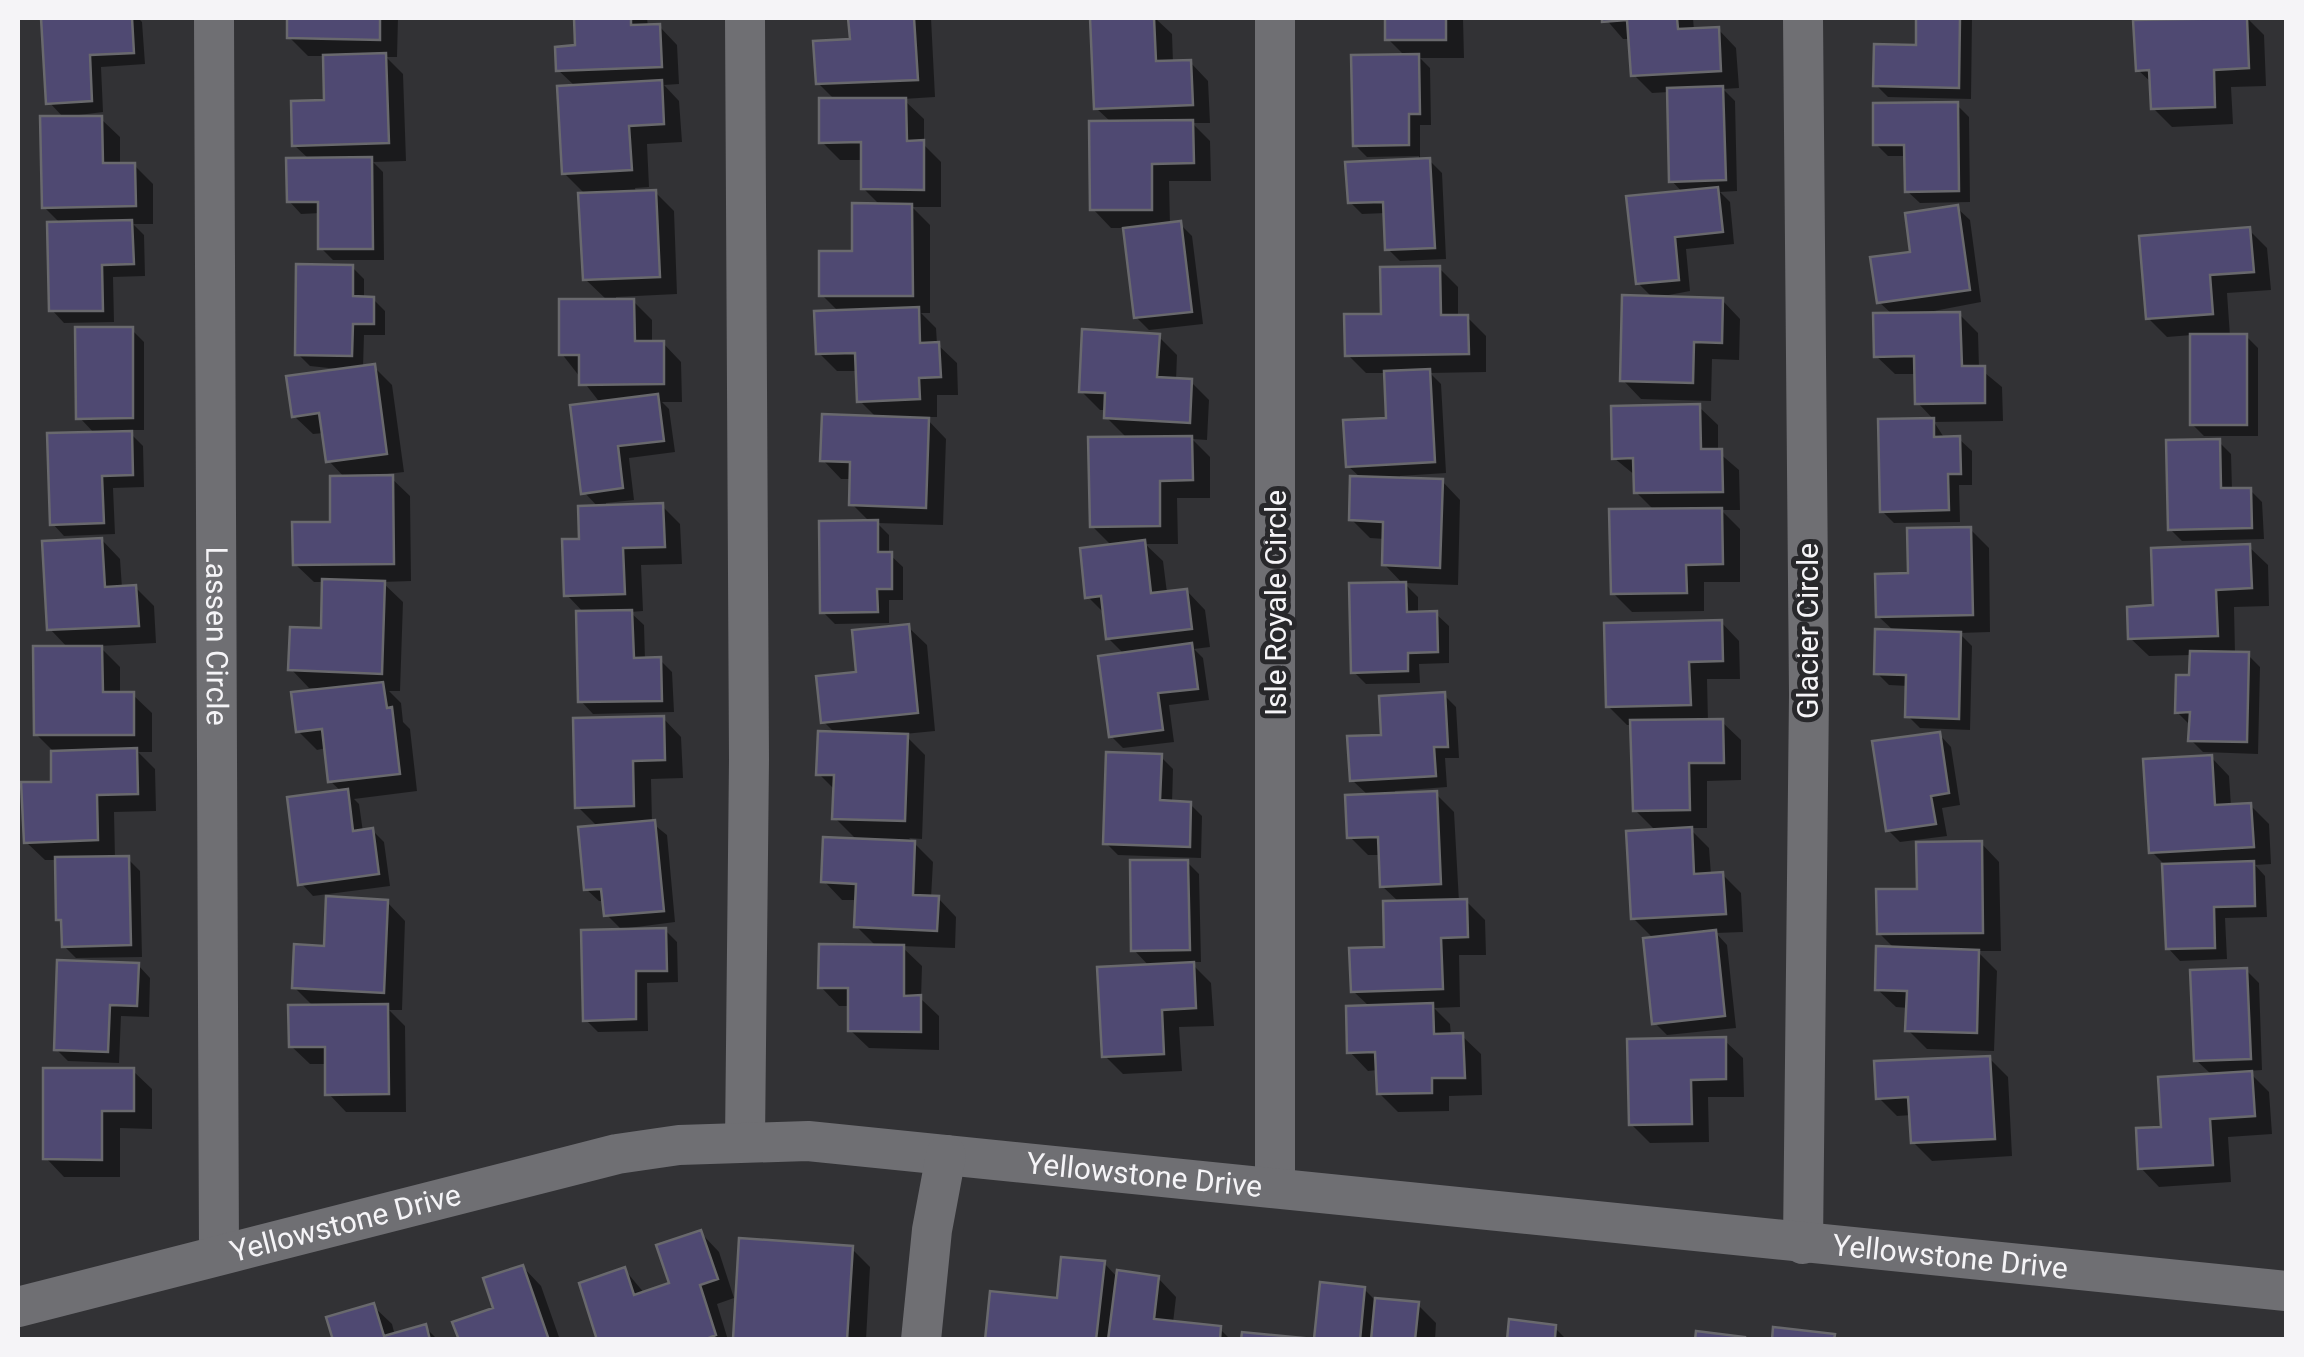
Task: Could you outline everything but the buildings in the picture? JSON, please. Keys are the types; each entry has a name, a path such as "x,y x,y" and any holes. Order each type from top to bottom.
{"street":[{"name":"Lassen Circle","path":"214,18 219,1254"},
{"path":"745,18 749,740 745,1142"},
{"name":"Isle Royale Circle","path":"1275,18 1275,1188"},
{"name":"Glacier Circle","path":"1803,1244 1808,715 1804,18"},
{"name":"Yellowstone Drive","path":"18,1307 617,1154 745,1142 808,1141 2286,1291"},
{"path":"921,1340 932,1230 946,1154"}]}
